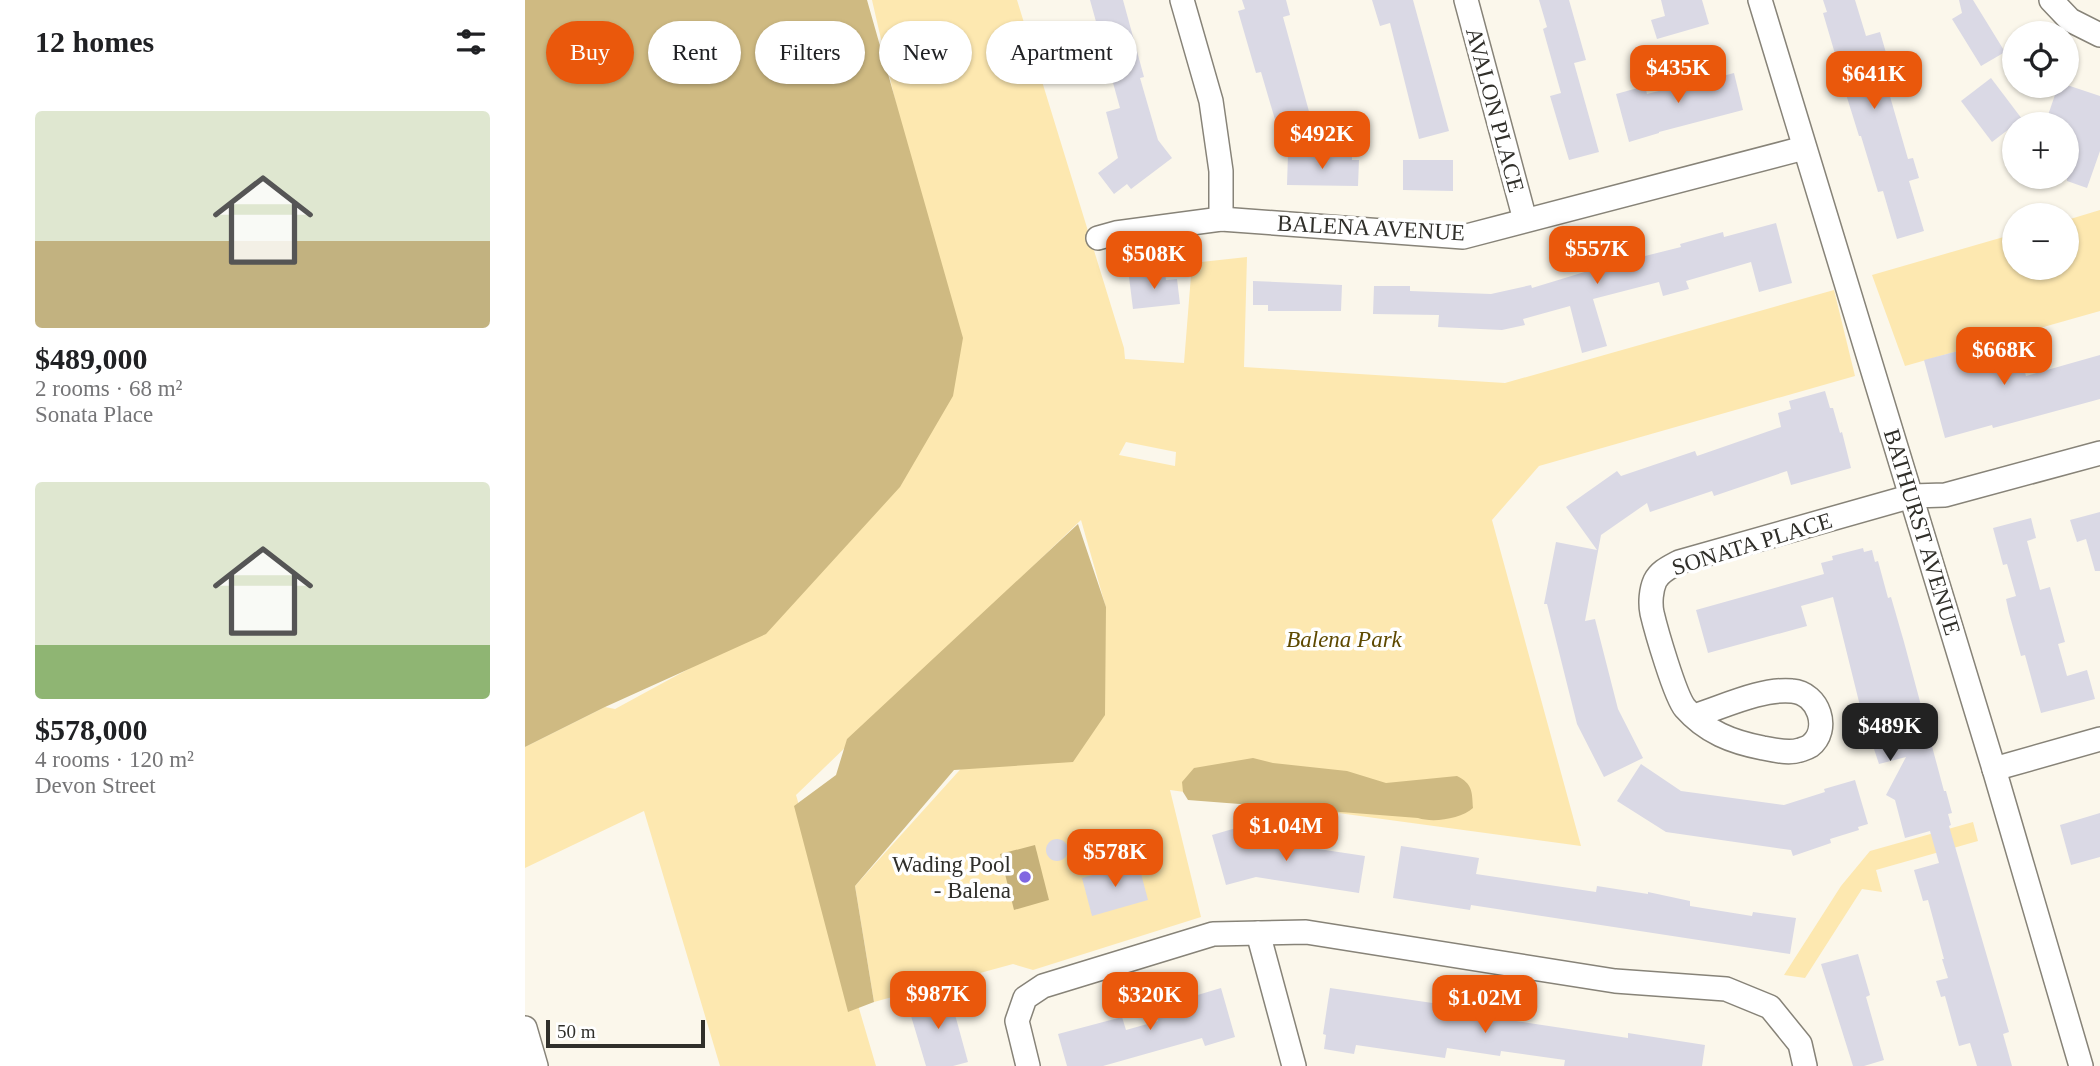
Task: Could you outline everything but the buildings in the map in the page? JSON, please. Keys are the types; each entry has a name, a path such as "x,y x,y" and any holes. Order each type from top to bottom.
{"street":[{"path":"1182,0 1211,101 1221,171 1221,219"},
{"name":"AVALON PLACE","path":"1466,0 1525,220"},
{"name":"BATHURST AVENUE","path":"1760,0 1912,496 2081,1066"},
{"path":"2051,0 2070,20 2100,35"},
{"name":"BALENA AVENUE","path":"1098,238 1116,233 1221,219 1463,237 1804,148"},
{"path":"1912,496 1945,495 2100,453"},
{"name":"SONATA PLACE","path":"1695,716 1767,692 1792,691 1812,699 1818,709 1820,721 1818,734 1810,746 1795,751 1780,751 1736,743 1704,725 1684,708 1677,694 1652,611 1651,595 1654,582 1661,572 1679,562 1912,496"},
{"path":"1994,769 2100,739"},
{"path":"1028,1066 1017,1021 1025,998 1043,986 1213,934 1306,932 1615,981 1726,989 1770,1007 1800,1044 1805,1066"},
{"path":"1258,933 1294,1066"},
{"path":"525,1028 536,1066"}],"green space":[{"name":"Balena Park","path":"872,0 1017,0 1023,21 986,21 986,84 1043,84 1124,348 1125,359 1184,363 1192,263 1247,257 1244,367 1505,383 1834,290 1855,376 1539,466 1492,520 1581,846 1170,790 1201,917 1033,970 1013,964 874,1002 855,886 1106,608 1081,520 796,795 876,1066 720,1066 644,811 525,868 525,747 605,707 615,709 751,635 956,365 891,84 972,84 972,21 879,21 879,30","holes":["1126,442 1176,452 1175,466 1119,455"]},
{"path":"2100,210 2100,311 1905,366 1872,275 2002,237 2002,280 2079,280 2079,216"},
{"path":"1973,822 1978,841 1876,870 1882,892 1862,889 1805,978 1784,975 1841,886 1870,851"}],"shaded area":[{"path":"525,0 867,0 879,42 879,84 891,84 963,338 953,396 900,487 766,634 605,707 525,747"},
{"path":"1078,524 1106,607 1105,715 1073,762 954,770 855,886 874,1002 848,1012 794,806 836,775 847,739"},
{"path":"1253,758 1273,763 1347,771 1386,783 1457,776 1471,789 1473,808 1447,819 1431,820 1188,800 1183,792 1182,782 1194,768"},
{"name":"Wading Pool - Balena","path":"1035,845 1049,900 1014,910 1000,854"}],"place":[{"name":"Wading Pool - Balena","path":"1025,877"}]}
